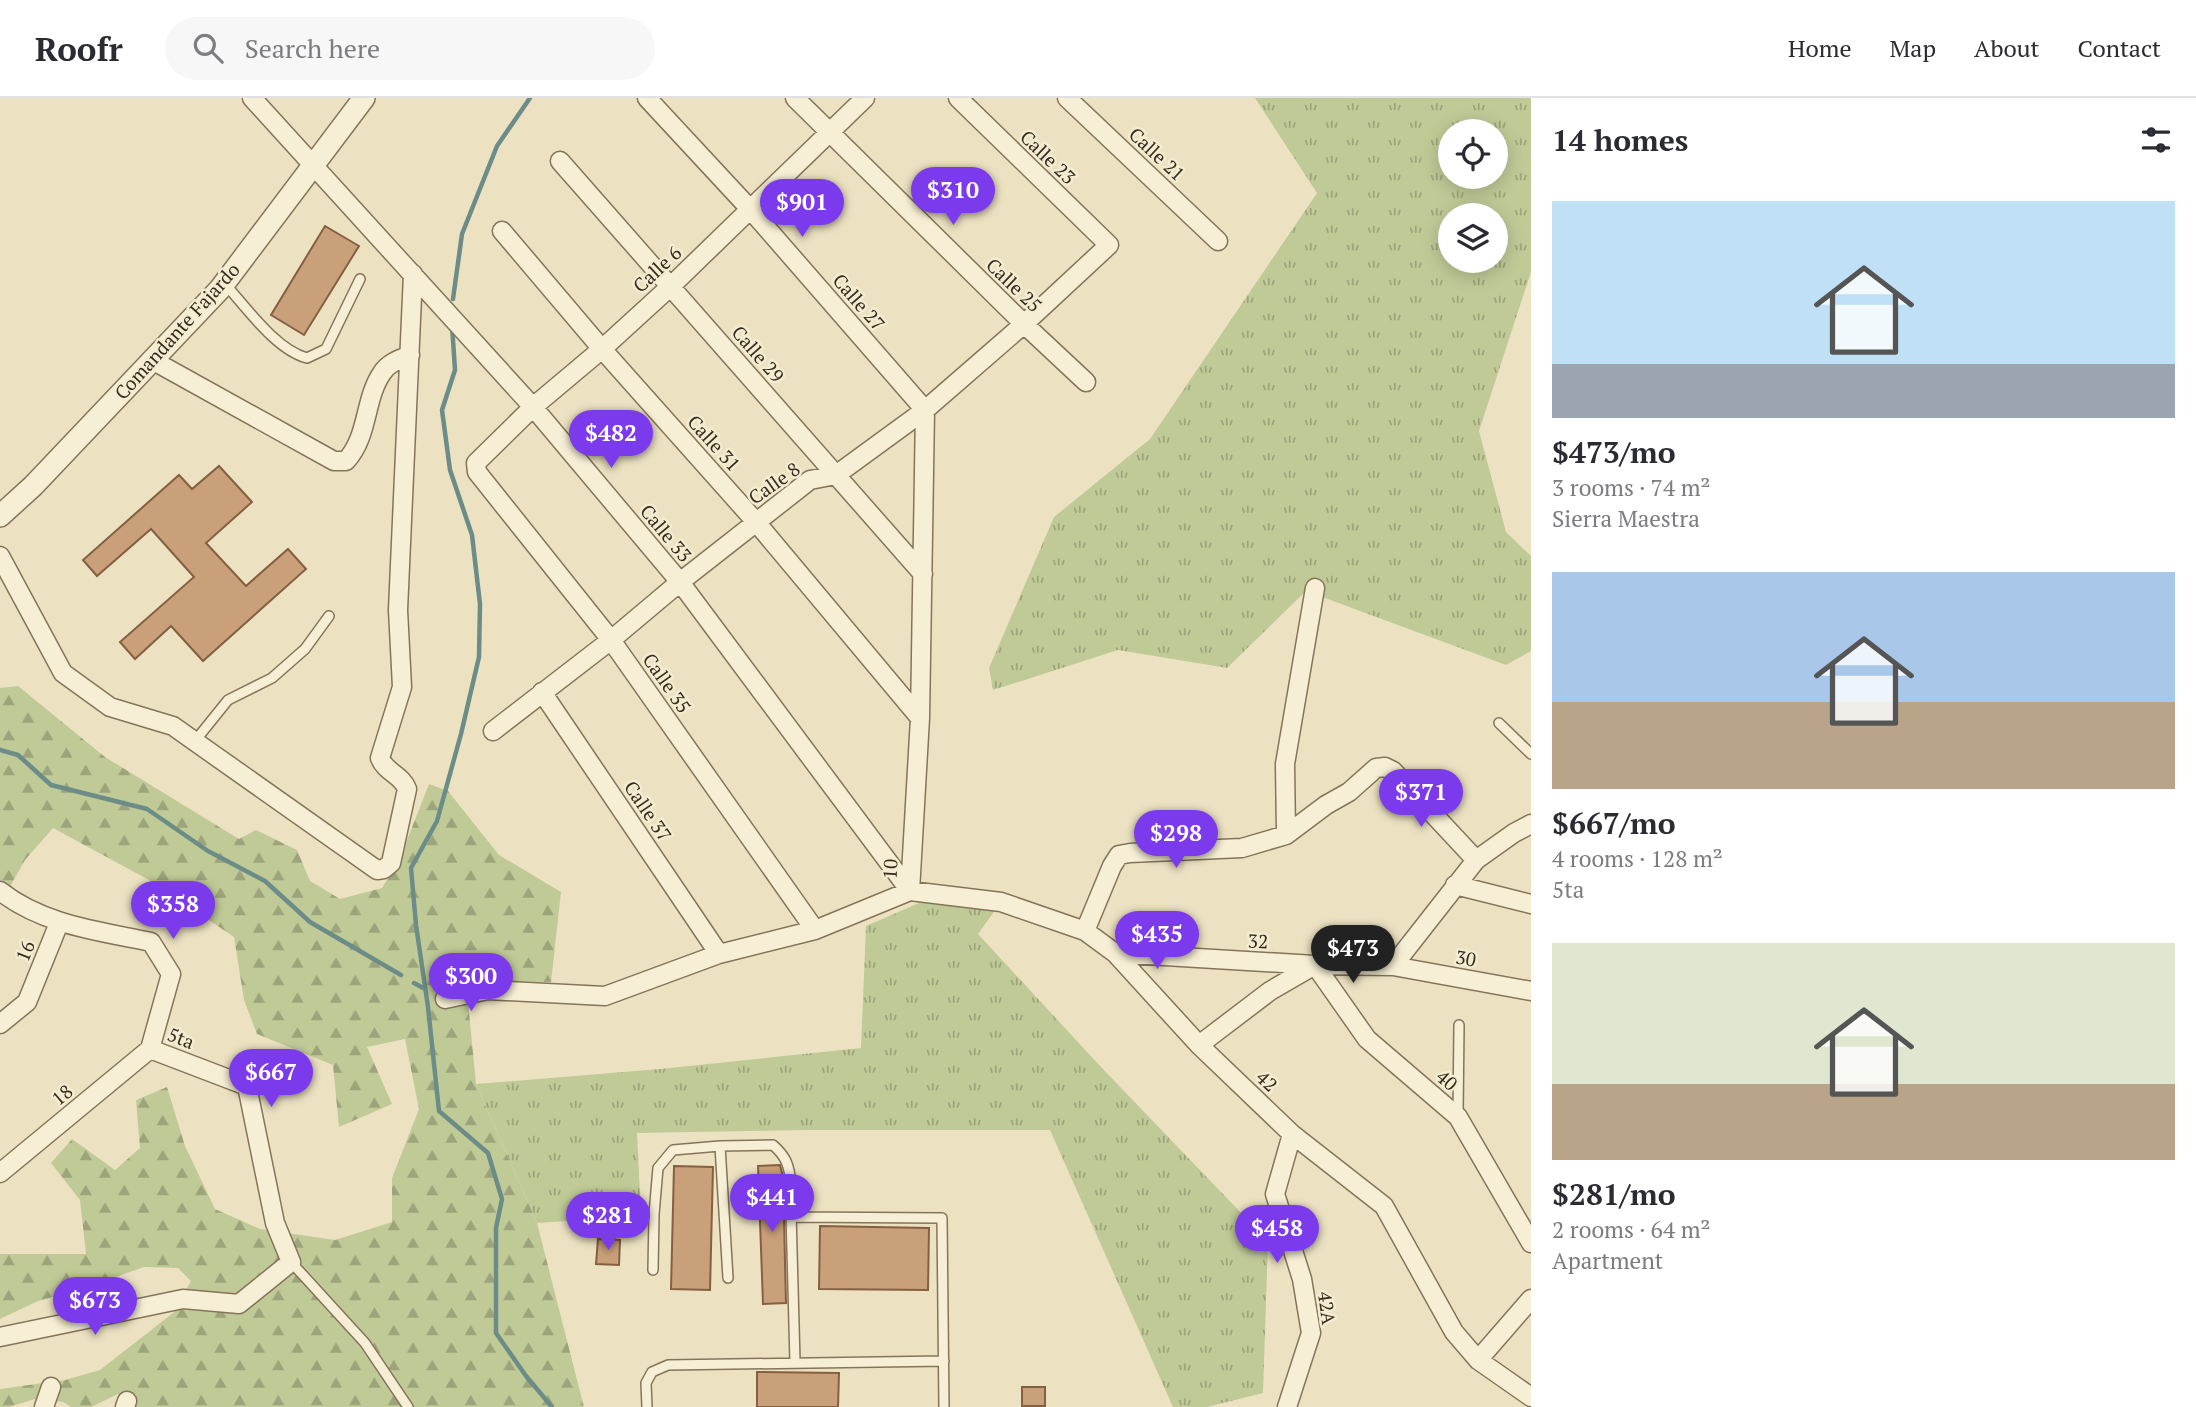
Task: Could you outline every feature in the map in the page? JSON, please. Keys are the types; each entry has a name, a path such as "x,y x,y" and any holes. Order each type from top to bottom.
{"street":[{"name":"Calle 33","path":"252,98 533,407 680,582 910,891"},
{"name":"Comandante Fajardo","path":"0,516 33,486 224,282 364,98"},
{"name":"Calle 27","path":"647,98 750,209 925,410"},
{"name":"Calle 25","path":"795,98 1086,382"},
{"name":"Calle 6","path":"475,467 533,407 671,286 865,98"},
{"name":"Calle 23","path":"958,98 1109,245"},
{"name":"Calle 21","path":"1067,98 1218,241"},
{"name":"Calle 29","path":"560,161 923,575"},
{"name":"Calle 31","path":"502,231 602,349 756,522 920,718"},
{"name":"Calle 8","path":"493,731 810,480 836,475 925,410 1109,245"},
{"path":"0,556 63,673 110,708 173,726 377,870 384,869 391,863 407,789 405,782 383,764 380,758 402,687 398,610 413,274"},
{"path":"152,360 334,461 346,461 357,450 382,372 392,363 410,355"},
{"name":"10","path":"445,999 488,990 605,996 719,954 816,930 910,891 920,718 925,410"},
{"name":"Calle 35","path":"475,467 611,640 816,930"},
{"path":"1286,835 1285,764 1315,588"},
{"name":"Calle 37","path":"542,692 719,954"},
{"path":"1085,931 1119,855 1242,848 1286,835 1326,805 1349,792 1377,768 1385,766 1393,771 1476,860"},
{"path":"1393,966 1476,860 1531,824"},
{"path":"1455,885 1531,904"},
{"name":"42","path":"910,891 1001,902 1085,931 1115,953 1199,1045 1292,1134 1384,1206 1454,1332 1478,1360 1531,1397"},
{"name":"5ta","path":"5,902 59,923 151,942 171,974 150,1049 247,1086 275,1223 291,1262"},
{"name":"16","path":"0,1024 27,1002 59,923"},
{"name":"32","path":"1115,953 1315,965 1393,966"},
{"path":"1199,1045 1270,991 1315,965"},
{"name":"40","path":"1315,965 1367,1039 1458,1117 1531,1243"},
{"name":"30","path":"1393,966 1531,991"},
{"name":"18","path":"0,1173 150,1049"},
{"name":"42A","path":"1287,1407 1311,1333 1301,1279 1275,1194 1292,1134"},
{"path":"0,1337 183,1299 239,1304 291,1262"},
{"path":"1478,1360 1531,1299"},
{"path":"44,1407 51,1387"}],"lane":[{"path":"224,282 279,342 294,354 307,358 326,349 360,279"},
{"path":"195,741 228,700 272,678 305,649 329,616"},
{"path":"1499,723 1531,754"},
{"path":"1458,1117 1459,1025"},
{"path":"653,1270 658,1168 673,1150 773,1145 788,1163 795,1362"},
{"path":"720,1146 728,1278"},
{"path":"791,1217 942,1218 944,1407"},
{"path":"291,1262 365,1343 408,1407"},
{"path":"647,1407 646,1383 652,1372 668,1365 944,1361"}],"green space":[{"path":"1255,98 1531,98 1531,272 1479,431 1506,532 1531,556 1531,651 1506,665 1306,591 1227,668 1118,650 993,690 989,668 1054,517 1150,439 1317,193"},
{"path":"18,686 105,757 239,839 256,830 297,850 310,881 340,899 382,888 400,858 429,784 448,791 499,855 561,892 551,982 466,981 476,1084 537,1223 584,1407 136,1407 132,1394 118,1394 91,1407 71,1407 63,1402 35,1399 0,1407 0,1389 65,1380 100,1370 173,1313 191,1281 178,1268 144,1267 38,1301 0,1319 0,1254 86,1254 80,1200 51,1163 72,1139 115,1170 140,1148 136,1100 167,1087 185,1146 215,1209 260,1229 335,1240 392,1222 392,1178 419,1109 405,1039 367,1047 392,1104 339,1127 333,1065 257,1034 244,1000 234,937 149,880 53,828 25,860 7,892 0,885 0,688"},
{"path":"958,886 1001,902 978,934 1268,1241 1263,1393 1207,1407 1173,1407 1050,1130 637,1133 641,1216 537,1223 476,1084 660,1069 861,1048 866,926"}],"building":[{"path":"325,226 359,246 304,335 271,315"},
{"path":"219,466 252,502 206,543 246,586 288,549 306,569 203,661 171,626 135,659 120,642 194,577 151,529 97,576 83,560 179,475 192,489"},
{"path":"780,1165 783,1177 786,1303 763,1304 758,1166"},
{"path":"674,1166 713,1167 710,1290 671,1289"},
{"path":"820,1226 929,1228 928,1290 819,1289"},
{"path":"598,1239 620,1240 619,1265 596,1264"},
{"path":"757,1372 839,1373 838,1407 757,1407"},
{"path":"1022,1387 1045,1387 1045,1406 1022,1406"}],"waterway":[{"path":"453,299 462,234 497,146 530,98"},
{"path":"452,325 455,370 442,410 450,470 472,535 480,604 479,657 437,821 411,868 416,925 439,1111 488,1153 502,1199 496,1228 496,1333 552,1407"},
{"path":"0,750 18,755 51,785 147,809 208,851 265,881 310,922 401,975"},
{"path":"414,983 425,989"}]}
